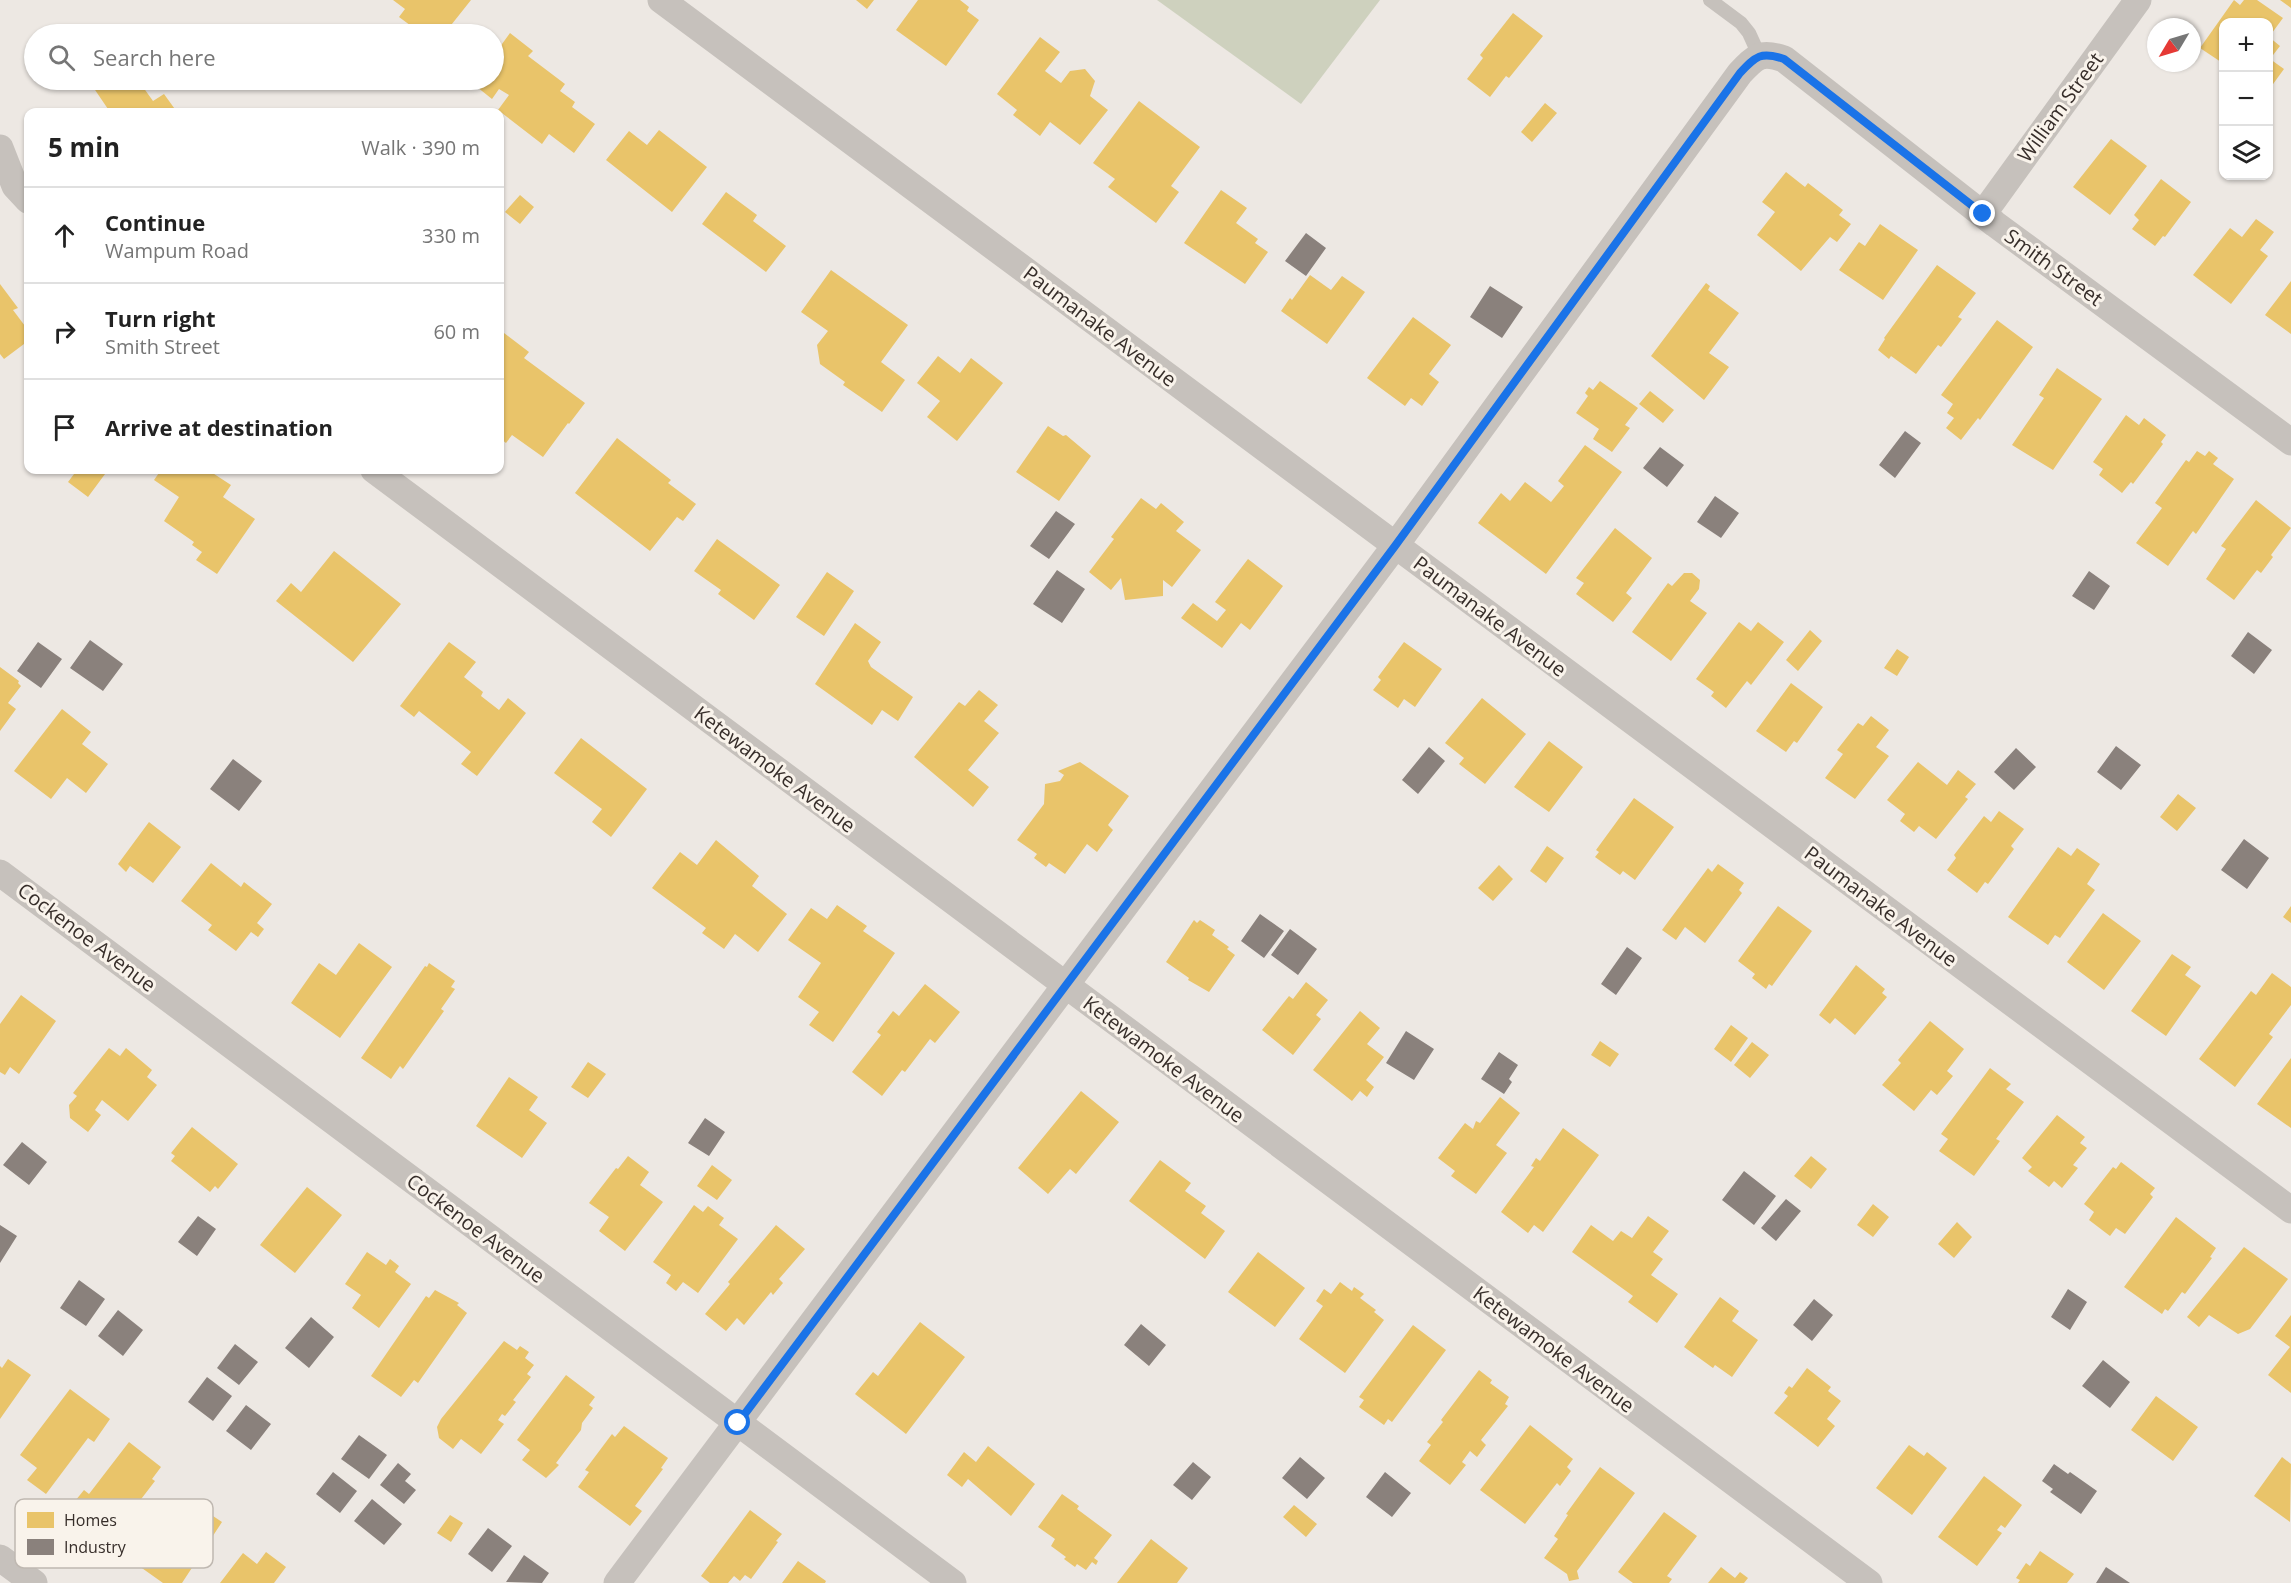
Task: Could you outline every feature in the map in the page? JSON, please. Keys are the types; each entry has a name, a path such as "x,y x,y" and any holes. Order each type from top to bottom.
{"street":[{"name":"Paumanake Avenue","path":"661,0 2291,1210"},
{"name":"William Street","path":"1983,214 2138,0"},
{"name":"Smith Street","path":"1759,55 1770,54 1784,59 1983,214 2291,442"},
{"path":"617,1583 1395,546 1740,73 1759,55"},
{"path":"0,148 15,186 24,196"},
{"name":"Ketewamoke Avenue","path":"379,474 1869,1583"},
{"name":"Cockenoe Avenue","path":"0,873 952,1583"},
{"path":"0,1558 34,1583"}],"lane":[{"path":"1710,0 1741,23 1749,33 1759,55"}],"green space":[{"path":"1157,0 1380,0 1301,104"}],"building: Homes":[{"path":"393,0 471,0 452,24 408,24 399,17 405,9"},
{"path":"856,0 874,0 867,9"},
{"path":"918,0 960,0 969,7 967,11 979,20 946,66 896,30"},
{"path":"2234,0 2240,5 2244,0 2257,0 2283,18 2273,32 2273,18 2221,18"},
{"path":"2280,0 2291,0 2291,8"},
{"path":"1513,13 1543,36 1509,78 1506,76 1490,97 1467,79 1483,58 1480,55"},
{"path":"2219,21 2219,61 2201,47"},
{"path":"510,33 533,51 528,56 565,84 560,91 575,102 572,107 595,124 574,153 549,134 542,144 504,115 504,108 499,108 509,95 501,90 504,90 504,41"},
{"path":"1040,37 1060,52 1045,71 1061,83 1070,71 1085,69 1095,81 1090,96 1108,110 1080,145 1050,122 1040,136 1013,115 1017,110 997,94"},
{"path":"2273,40 2280,46 2273,55"},
{"path":"2273,61 2284,69 2273,84"},
{"path":"95,90 145,90 153,101 164,94 174,108 107,108"},
{"path":"481,90 498,90 492,99"},
{"path":"1139,101 1200,147 1171,186 1179,192 1156,223 1108,187 1115,179 1093,163"},
{"path":"1545,103 1557,113 1532,142 1521,132"},
{"path":"659,130 707,167 672,212 606,160 629,131 647,145"},
{"path":"2111,139 2147,166 2110,215 2073,187"},
{"path":"1786,172 1805,187 1808,183 1843,210 1839,215 1851,224 1837,242 1830,237 1801,271 1757,235 1775,212 1762,202"},
{"path":"2161,179 2191,202 2165,237 2163,236 2155,246 2132,229 2139,220 2134,215"},
{"path":"1221,190 1247,208 1236,223 1258,239 1255,243 1268,252 1245,284 1184,243"},
{"path":"726,192 757,215 753,221 786,246 766,272 702,224"},
{"path":"520,195 534,207 520,224 505,212"},
{"path":"2256,219 2274,232 2260,250 2268,256 2231,304 2193,275 2230,228 2242,237"},
{"path":"1880,224 1918,250 1883,300 1839,270 1859,242 1865,246"},
{"path":"1937,265 1976,293 1958,317 1962,319 1941,347 1938,345 1916,374 1891,356 1889,359 1878,350 1884,338"},
{"path":"831,270 908,325 881,362 905,380 882,412 843,385 845,382 820,364 817,345 828,331 801,312"},
{"path":"1310,275 1331,290 1342,276 1365,292 1327,344 1281,311"},
{"path":"2291,281 2291,334 2265,315"},
{"path":"1706,283 1710,286 1708,290 1739,313 1709,353 1729,367 1704,400 1651,356"},
{"path":"0,284 18,308 13,310 24,325 24,344 4,359 0,354"},
{"path":"1413,317 1451,345 1429,374 1439,382 1422,406 1411,398 1405,406 1367,378"},
{"path":"1997,320 2033,347 1980,420 1978,418 1961,440 1946,428 1954,418 1947,413 1953,404 1941,395"},
{"path":"504,333 529,352 524,358 585,403 543,457 512,435 506,443 504,441"},
{"path":"938,356 960,373 971,358 1003,383 957,441 927,417 940,401 917,383"},
{"path":"2057,368 2102,399 2053,470 2012,445 2044,398 2039,395"},
{"path":"1600,381 1638,408 1625,425 1630,428 1612,452 1593,439 1599,429 1576,413 1588,396 1585,393 1589,387 1593,390"},
{"path":"1650,391 1674,410 1663,423 1639,404"},
{"path":"2126,415 2139,425 2144,418 2166,435 2161,442 2163,444 2133,484 2131,482 2122,493 2099,475 2103,469 2093,462"},
{"path":"1048,426 1063,436 1066,435 1091,456 1059,501 1016,472"},
{"path":"617,438 671,480 668,483 696,504 683,521 677,517 650,551 575,493"},
{"path":"1585,445 1622,472 1546,574 1478,523 1501,493 1510,501 1525,482 1551,502 1564,486 1558,481"},
{"path":"2197,451 2205,456 2209,451 2218,458 2213,464 2234,479 2196,534 2193,531 2168,566 2136,543 2162,508 2155,503 2186,460 2189,462"},
{"path":"74,474 105,474 88,497 68,482"},
{"path":"158,474 214,474 231,485 223,497 255,519 217,574 196,560 202,552 192,545 194,542 164,521 179,497 154,480"},
{"path":"1141,498 1156,509 1161,503 1184,522 1176,531 1201,550 1172,587 1163,580 1163,596 1125,600 1121,578 1111,590 1089,572 1114,539 1111,537"},
{"path":"2256,500 2291,528 2261,573 2257,570 2234,600 2206,579 2226,549 2221,546"},
{"path":"1615,528 1652,558 1626,593 1632,598 1613,622 1576,594 1584,583 1576,578"},
{"path":"717,539 780,585 754,620 718,594 721,590 694,571"},
{"path":"334,551 401,604 353,662 276,601 291,583 301,592"},
{"path":"1248,559 1283,586 1250,630 1241,623 1222,648 1181,618 1193,603 1217,621 1226,610 1215,602"},
{"path":"827,572 854,591 824,636 796,617"},
{"path":"1684,573 1692,573 1700,580 1699,589 1690,601 1707,613 1671,661 1632,632 1668,583 1672,586"},
{"path":"1739,622 1751,631 1758,622 1784,642 1751,685 1747,681 1726,708 1711,696 1714,692 1696,679"},
{"path":"855,623 881,642 868,661 871,667 913,697 898,721 882,710 872,725 815,684"},
{"path":"1810,630 1822,641 1798,671 1786,660"},
{"path":"449,642 476,662 464,677 483,692 481,696 499,710 508,698 526,713 477,776 461,764 471,752 419,711 414,717 400,706"},
{"path":"1404,642 1442,669 1415,707 1404,699 1398,708 1373,690 1381,680 1378,677"},
{"path":"1897,649 1909,657 1897,676 1884,668"},
{"path":"0,667 19,681 21,686 8,703 16,709 0,731"},
{"path":"1791,683 1823,707 1797,743 1794,741 1786,752 1756,731"},
{"path":"979,690 998,705 984,721 999,733 968,770 989,787 973,807 914,757 959,702 965,706"},
{"path":"1482,698 1526,734 1485,784 1459,764 1464,758 1445,743"},
{"path":"62,709 91,732 82,744 108,764 86,793 67,778 51,799 14,771"},
{"path":"1871,716 1889,730 1876,747 1889,756 1855,799 1825,778 1843,754 1837,750 1858,723 1863,726"},
{"path":"581,738 647,789 611,837 592,822 602,809 554,773"},
{"path":"1549,741 1583,767 1549,812 1514,787"},
{"path":"1080,762 1129,796 1108,825 1113,830 1097,852 1087,844 1065,874 1049,863 1046,867 1034,858 1037,854 1017,840 1044,804 1045,784 1060,781 1064,775 1058,771"},
{"path":"1918,762 1947,785 1958,770 1976,784 1965,797 1968,799 1936,839 1919,826 1914,832 1900,821 1905,814 1887,800"},
{"path":"2178,794 2196,808 2177,831 2160,817"},
{"path":"1634,798 1674,827 1635,880 1623,871 1620,875 1595,857 1599,852 1596,850"},
{"path":"1999,811 2024,829 2011,846 2014,849 1988,884 1985,882 1977,893 1947,870 1956,858 1954,855 1984,816 1991,822"},
{"path":"149,822 181,847 153,883 130,866 126,872 118,864"},
{"path":"716,840 759,876 752,886 787,914 758,952 735,934 724,949 702,933 706,928 652,888 680,852 697,865"},
{"path":"1547,846 1564,858 1546,883 1530,871"},
{"path":"2058,847 2071,856 2077,848 2100,864 2087,884 2095,890 2060,938 2055,935 2048,945 2008,917"},
{"path":"211,863 241,887 244,882 272,904 257,923 264,929 258,937 251,932 236,951 208,930 212,925 181,901"},
{"path":"1718,864 1744,883 1739,890 1742,893 1705,943 1685,927 1676,940 1662,930 1708,868 1712,872"},
{"path":"1499,865 1513,879 1493,901 1478,888"},
{"path":"837,905 867,926 863,931 895,953 833,1042 809,1025 819,1012 798,997 821,963 788,940 811,908 827,919"},
{"path":"1778,906 1812,931 1772,986 1769,984 1766,989 1752,978 1755,974 1738,961"},
{"path":"2291,906 2291,923 2283,917"},
{"path":"2103,913 2141,941 2104,990 2067,962"},
{"path":"1194,920 1197,923 1200,920 1215,930 1212,935 1229,947 1227,949 1235,955 1209,992 1188,980 1189,978 1166,962"},
{"path":"359,943 392,967 340,1038 291,1003 319,963 336,975"},
{"path":"2172,954 2191,967 2185,975 2201,986 2166,1036 2131,1011"},
{"path":"429,963 455,981 451,987 455,989 441,1009 444,1011 403,1069 400,1066 391,1079 361,1058"},
{"path":"1856,965 1885,989 1882,993 1887,997 1855,1035 1835,1018 1830,1024 1819,1015"},
{"path":"2272,973 2291,987 2291,1005 2269,1034 2273,1037 2235,1087 2199,1059 2251,991 2256,995"},
{"path":"1306,982 1328,1000 1316,1015 1321,1019 1293,1055 1262,1030 1289,996 1293,999"},
{"path":"925,984 960,1012 935,1043 930,1039 905,1072 902,1070 882,1096 852,1072 881,1035 877,1032 893,1011 899,1016"},
{"path":"21,995 56,1021 19,1074 10,1067 5,1075 0,1072 0,1024"},
{"path":"1360,1011 1380,1028 1367,1044 1384,1057 1366,1080 1374,1087 1367,1097 1360,1091 1352,1101 1313,1070"},
{"path":"1930,1021 1964,1049 1947,1071 1953,1076 1937,1095 1931,1090 1914,1111 1882,1085 1901,1063 1898,1060"},
{"path":"1731,1025 1748,1038 1731,1062 1714,1049"},
{"path":"1600,1041 1619,1054 1610,1067 1591,1055"},
{"path":"1752,1042 1769,1055 1750,1078 1734,1065"},
{"path":"109,1048 120,1056 126,1048 152,1070 147,1077 157,1085 128,1121 102,1100 95,1110 101,1115 88,1132 70,1118 69,1105 77,1096 73,1093"},
{"path":"2291,1058 2291,1128 2257,1104"},
{"path":"588,1062 606,1074 588,1098 571,1087"},
{"path":"1990,1068 2011,1084 2006,1089 2024,1102 1996,1139 2000,1141 1974,1176 1939,1151 1948,1139 1941,1134"},
{"path":"509,1077 538,1097 529,1110 547,1123 522,1158 476,1126"},
{"path":"1081,1091 1119,1122 1076,1174 1070,1169 1048,1194 1018,1168"},
{"path":"1500,1097 1520,1113 1496,1145 1507,1153 1476,1194 1451,1176 1455,1171 1438,1158 1465,1123 1473,1129 1476,1121 1480,1123"},
{"path":"2057,1115 2085,1137 2080,1143 2087,1148 2073,1165 2078,1168 2062,1188 2054,1181 2049,1187 2028,1171 2032,1167 2022,1158"},
{"path":"192,1127 238,1164 218,1189 215,1186 210,1192 171,1161 175,1156 171,1153"},
{"path":"1563,1128 1599,1155 1543,1232 1534,1225 1528,1233 1501,1212 1534,1167 1531,1166 1536,1158 1540,1161"},
{"path":"628,1156 649,1172 640,1185 663,1202 625,1251 599,1231 609,1217 589,1203"},
{"path":"1811,1156 1827,1169 1811,1189 1794,1176"},
{"path":"1160,1160 1191,1183 1185,1191 1206,1206 1201,1213 1225,1231 1205,1259 1129,1201"},
{"path":"2121,1162 2155,1188 2150,1194 2153,1197 2125,1234 2116,1228 2110,1236 2089,1220 2094,1212 2084,1204 2113,1167 2116,1169"},
{"path":"712,1165 732,1180 717,1200 697,1186"},
{"path":"307,1187 342,1215 295,1273 260,1245"},
{"path":"1873,1204 1889,1217 1873,1237 1857,1225"},
{"path":"694,1205 703,1212 708,1206 724,1218 719,1225 738,1239 698,1293 683,1282 676,1291 666,1283 671,1275 653,1262"},
{"path":"1648,1216 1669,1231 1653,1252 1663,1259 1651,1275 1678,1294 1657,1323 1628,1302 1633,1296 1572,1252 1591,1225 1613,1241 1621,1231 1632,1238"},
{"path":"2176,1217 2216,1248 2210,1257 2212,1258 2185,1294 2182,1292 2168,1311 2165,1309 2162,1314 2124,1287"},
{"path":"1957,1222 1972,1237 1954,1258 1938,1244"},
{"path":"776,1225 805,1249 779,1279 783,1283 773,1295 771,1292 744,1325 737,1318 726,1331 705,1314 730,1284 728,1282"},
{"path":"2244,1247 2288,1279 2250,1329 2238,1334 2209,1315 2199,1327 2187,1317"},
{"path":"367,1252 386,1265 390,1259 399,1266 395,1272 411,1284 379,1328 352,1308 361,1295 345,1284"},
{"path":"1258,1252 1305,1288 1275,1327 1228,1292"},
{"path":"1340,1282 1352,1291 1354,1287 1364,1294 1360,1298 1376,1310 1374,1312 1384,1320 1345,1373 1299,1339 1323,1306 1316,1301 1324,1289 1331,1294"},
{"path":"435,1290 459,1303 457,1305 467,1313 418,1383 414,1380 401,1397 371,1376 426,1296 429,1298"},
{"path":"1720,1297 1739,1311 1732,1321 1758,1340 1732,1377 1715,1365 1713,1368 1684,1347"},
{"path":"2291,1315 2291,1393 2268,1375 2290,1347 2275,1336"},
{"path":"920,1322 965,1357 906,1434 855,1394 873,1372 878,1376"},
{"path":"1413,1325 1446,1350 1392,1422 1388,1419 1384,1425 1359,1407 1364,1400 1359,1397"},
{"path":"504,1341 517,1350 520,1346 529,1352 525,1358 534,1365 527,1374 531,1377 513,1400 516,1402 505,1416 502,1414 498,1420 504,1424 481,1454 461,1439 453,1449 439,1438 437,1427"},
{"path":"8,1359 31,1375 0,1419 0,1366 2,1368"},
{"path":"1807,1368 1831,1387 1828,1391 1841,1401 1827,1419 1835,1426 1818,1447 1774,1413 1788,1396 1784,1393 1789,1386 1792,1388"},
{"path":"1479,1370 1492,1380 1490,1383 1509,1397 1505,1404 1508,1406 1481,1440 1486,1445 1477,1457 1470,1451 1462,1462 1466,1465 1450,1485 1419,1461 1431,1445 1427,1442 1443,1422 1441,1420"},
{"path":"566,1375 595,1397 589,1405 593,1408 582,1423 581,1430 556,1463 559,1465 546,1478 522,1460 530,1450 517,1440"},
{"path":"70,1389 110,1419 94,1442 88,1438 46,1494 27,1480 37,1468 20,1455"},
{"path":"2156,1396 2198,1427 2173,1461 2131,1430"},
{"path":"1530,1425 1573,1459 1567,1467 1571,1471 1560,1486 1557,1483 1525,1524 1480,1490"},
{"path":"624,1426 668,1458 661,1468 663,1469 635,1506 642,1511 630,1526 578,1487 589,1472 585,1470 612,1434 615,1437"},
{"path":"129,1442 161,1467 152,1479 155,1481 141,1499 77,1499 84,1490 89,1494"},
{"path":"1909,1445 1924,1456 1927,1452 1947,1468 1912,1515 1876,1488"},
{"path":"988,1446 1035,1484 1011,1516 968,1479 962,1487 947,1475 964,1452 976,1462"},
{"path":"2282,1457 2291,1464 2290,1522 2254,1496"},
{"path":"1600,1467 1635,1493 1577,1571 1579,1579 1569,1581 1567,1574 1544,1558 1558,1539 1554,1536 1568,1515 1566,1514"},
{"path":"1984,1476 2022,1505 2005,1528 2001,1525 1997,1530 2002,1533 1977,1566 1938,1537"},
{"path":"1062,1494 1079,1506 1077,1509 1112,1535 1094,1558 1098,1561 1096,1565 1092,1562 1086,1570 1077,1564 1075,1567 1064,1559 1066,1557 1051,1546 1055,1539 1038,1527"},
{"path":"1294,1505 1317,1524 1306,1537 1283,1517"},
{"path":"750,1510 782,1534 776,1541 778,1542 751,1579 745,1575 740,1581 734,1576 728,1583 710,1583 701,1576"},
{"path":"1664,1512 1697,1536 1667,1576 1672,1579 1669,1583 1633,1583 1618,1572"},
{"path":"450,1515 463,1523 451,1542 437,1533"},
{"path":"213,1516 222,1522 213,1536"},
{"path":"1151,1539 1188,1568 1177,1583 1117,1583"},
{"path":"2040,1551 2074,1574 2067,1583 2018,1583 2020,1580 2016,1578 2026,1563 2030,1566"},
{"path":"266,1552 286,1567 274,1583 220,1583 243,1553 257,1564"},
{"path":"798,1561 826,1581 825,1583 782,1583"},
{"path":"1721,1567 1735,1578 1740,1572 1748,1578 1744,1583 1708,1583"},
{"path":"142,1568 192,1568 182,1583 163,1583"}],"building: Industry":[{"path":"1306,233 1326,248 1306,276 1285,261"},
{"path":"1490,286 1523,307 1502,338 1470,317"},
{"path":"1905,431 1921,443 1895,478 1879,465"},
{"path":"1660,447 1684,465 1667,487 1643,468"},
{"path":"1715,496 1739,513 1721,538 1697,522"},
{"path":"1056,511 1075,524 1049,559 1030,546"},
{"path":"1057,570 1085,589 1062,623 1033,604"},
{"path":"2089,571 2110,586 2094,610 2072,596"},
{"path":"2248,632 2272,650 2254,674 2231,656"},
{"path":"90,640 123,664 103,691 70,668"},
{"path":"38,642 62,659 41,688 17,671"},
{"path":"2116,746 2141,765 2121,790 2097,772"},
{"path":"1429,747 1445,761 1418,794 1402,780"},
{"path":"2016,748 2036,767 2014,790 1994,772"},
{"path":"233,759 262,781 239,811 210,789"},
{"path":"2244,839 2269,858 2247,889 2221,870"},
{"path":"1260,914 1284,931 1264,958 1241,941"},
{"path":"1290,929 1317,949 1298,975 1271,955"},
{"path":"1627,947 1642,958 1616,995 1601,984"},
{"path":"1406,1031 1434,1049 1414,1080 1386,1063"},
{"path":"1499,1052 1518,1065 1509,1079 1512,1082 1504,1094 1481,1079"},
{"path":"705,1118 725,1132 709,1156 688,1143"},
{"path":"22,1142 47,1162 29,1185 3,1165"},
{"path":"1744,1171 1776,1196 1754,1225 1722,1200"},
{"path":"1786,1199 1801,1211 1776,1241 1761,1228"},
{"path":"198,1216 216,1229 197,1256 178,1242"},
{"path":"0,1225 17,1236 0,1263"},
{"path":"79,1280 105,1299 86,1326 60,1308"},
{"path":"2068,1289 2087,1302 2070,1330 2051,1317"},
{"path":"1814,1299 1833,1315 1812,1341 1793,1325"},
{"path":"118,1310 143,1330 123,1356 98,1336"},
{"path":"311,1317 334,1337 309,1368 285,1348"},
{"path":"1141,1324 1166,1345 1149,1366 1124,1345"},
{"path":"235,1344 258,1362 239,1385 217,1368"},
{"path":"2103,1360 2130,1382 2110,1408 2082,1386"},
{"path":"207,1377 232,1396 213,1421 188,1402"},
{"path":"246,1405 271,1424 251,1450 226,1431"},
{"path":"359,1435 387,1455 369,1479 341,1459"},
{"path":"1300,1457 1325,1478 1307,1499 1282,1478"},
{"path":"1193,1462 1211,1477 1192,1500 1173,1485"},
{"path":"398,1463 411,1474 405,1481 416,1490 404,1504 380,1485"},
{"path":"2054,1464 2097,1491 2081,1514 2050,1492 2053,1489 2042,1481"},
{"path":"333,1472 357,1491 340,1513 316,1494"},
{"path":"1385,1472 1411,1493 1392,1517 1366,1497"},
{"path":"372,1499 402,1524 384,1545 354,1521"},
{"path":"488,1528 512,1546 492,1572 468,1554"},
{"path":"524,1555 549,1573 542,1583 506,1582"},
{"path":"2106,1567 2130,1583 2096,1583"}],"route":[{"path":"738,1423 1395,546 1750,62 1759,55 1770,54 1784,59 1983,214"}]}
